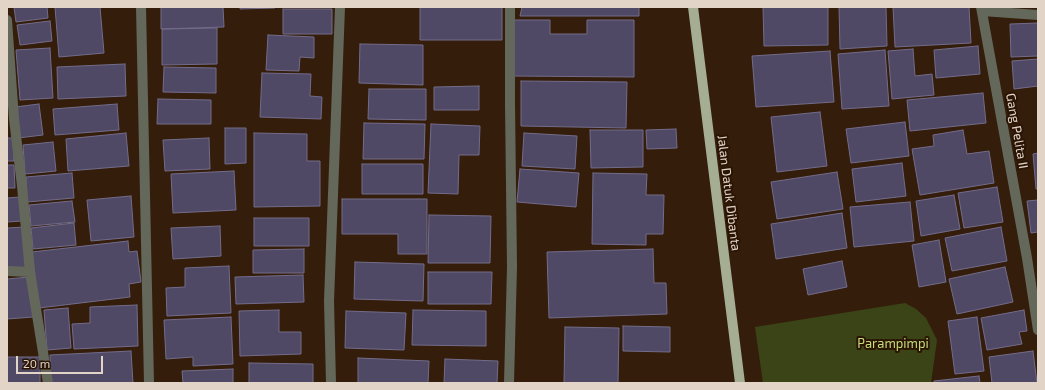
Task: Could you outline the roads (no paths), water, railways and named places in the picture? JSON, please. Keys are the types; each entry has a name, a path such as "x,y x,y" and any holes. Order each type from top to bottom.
{"main road":[{"name":"Jalan Datuk Dibanta","path":"694,7 740,383"}],"street":[{"path":"141,7 149,383"},
{"path":"331,383 329,301 340,7"},
{"path":"508,383 512,267 510,7"},
{"path":"982,9 1038,15"},
{"name":"Gang Pelita II","path":"982,9 1028,258 1038,330"},
{"path":"7,20 14,119 30,272 48,383"},
{"path":"1028,258 1038,258"},
{"path":"7,271 30,272"}],"park label":[{"name":"Parampimpi","path":"893,344"}]}
